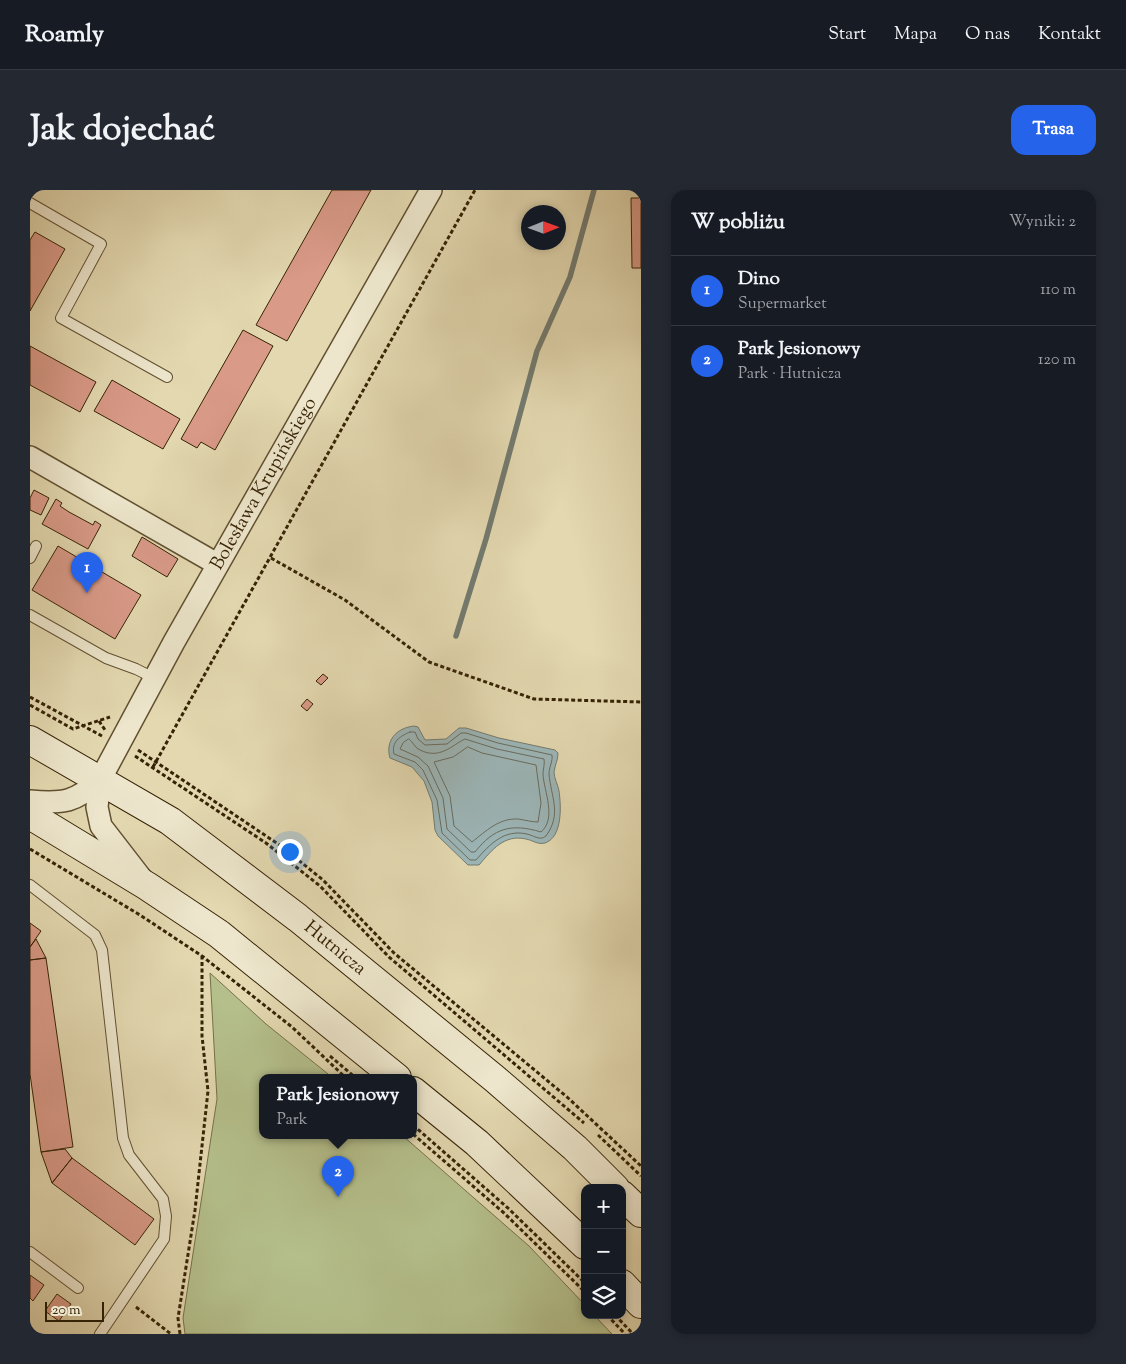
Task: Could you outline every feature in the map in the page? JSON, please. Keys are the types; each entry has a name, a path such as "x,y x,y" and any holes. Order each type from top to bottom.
{"main road":[{"name":"Hutnicza","path":"30,740 170,821 298,918 495,1079 575,1148 611,1184"},
{"path":"30,815 147,886 219,934 392,1074"},
{"path":"417,1094 477,1144 581,1240"},
{"path":"626,1199 641,1214"},
{"path":"626,1288 641,1304"}],"street":[{"name":"Bolesława Krupińskiego","path":"100,780 217,564 431,190"},
{"path":"30,457 217,564"},
{"path":"30,801 68,801 82,796 100,780"},
{"path":"100,780 97,807 101,826 147,886"}],"lane":[{"path":"30,203 101,244 61,318 167,377"},
{"path":"30,558 36,546"},
{"path":"30,615 106,658 136,668 154,678"},
{"path":"30,885 95,935 102,950 123,1138 129,1155 163,1199 166,1216 164,1239 100,1334"},
{"path":"30,1252 78,1288"}],"path":[{"path":"153,767 475,190"},
{"path":"271,558 345,600 429,662 534,699 641,702"},
{"path":"30,697 118,745 266,843 320,886 389,957 589,1127"},
{"path":"157,762 281,846 323,880 394,953 567,1097 641,1166"},
{"path":"30,844 180,935"},
{"path":"30,849 202,956 292,1027 342,1074"},
{"path":"180,1334 178,1318 195,1210 208,1091 202,1036 202,949 238,980 295,1023 352,1074"},
{"path":"417,1128 502,1202 581,1279"},
{"path":"596,1133 641,1176"},
{"path":"417,1137 504,1213 581,1288"},
{"path":"124,1299 171,1334"},
{"path":"611,1319 625,1334"},
{"path":"619,1319 633,1334"}],"green space":[{"path":"210,973 266,1024 328,1074 259,1074 259,1139 406,1139 529,1246 581,1301 581,1319 598,1319 612,1334 185,1334 183,1318 217,1099"}],"water":[{"path":"418,727 425,740 446,739 459,728 466,728 499,738 555,750 558,753 554,774 559,791 560,820 551,840 545,843 537,843 526,839 511,839 499,844 479,865 468,865 438,836 435,830 432,802 424,781 412,767 390,758 389,746 393,736 402,729"}],"building":[{"path":"332,190 371,190 287,341 256,325"},
{"path":"631,198 641,198 641,268 632,268"},
{"path":"35,232 65,249 30,311 30,240"},
{"path":"243,330 273,346 215,450 201,442 197,448 181,439"},
{"path":"30,346 96,382 80,412 30,385"},
{"path":"112,380 180,419 163,449 94,411"},
{"path":"34,490 49,498 41,515 30,510 30,498"},
{"path":"56,499 62,503 60,506 69,512 93,525 95,521 101,525 88,549 42,524"},
{"path":"142,537 178,559 167,577 132,556"},
{"path":"58,546 141,595 115,639 32,590"},
{"path":"323,674 328,678 321,685 316,681"},
{"path":"307,699 313,704 307,711 301,706"},
{"path":"30,923 41,931 30,947"},
{"path":"36,939 46,958 30,960 30,947"},
{"path":"46,958 73,1147 41,1152 30,1074 30,960"},
{"path":"65,1149 72,1158 52,1183 41,1152"},
{"path":"72,1158 154,1219 135,1245 52,1183"},
{"path":"30,1275 44,1285 33,1301 30,1298"},
{"path":"57,1294 71,1304 59,1321 45,1311"}],"waterway":[{"path":"456,636 486,539 537,351 570,277 594,190"}],"place":[{"name":"Dino","path":"87,593"},
{"name":"Park Jesionowy","path":"338,1197"}]}
